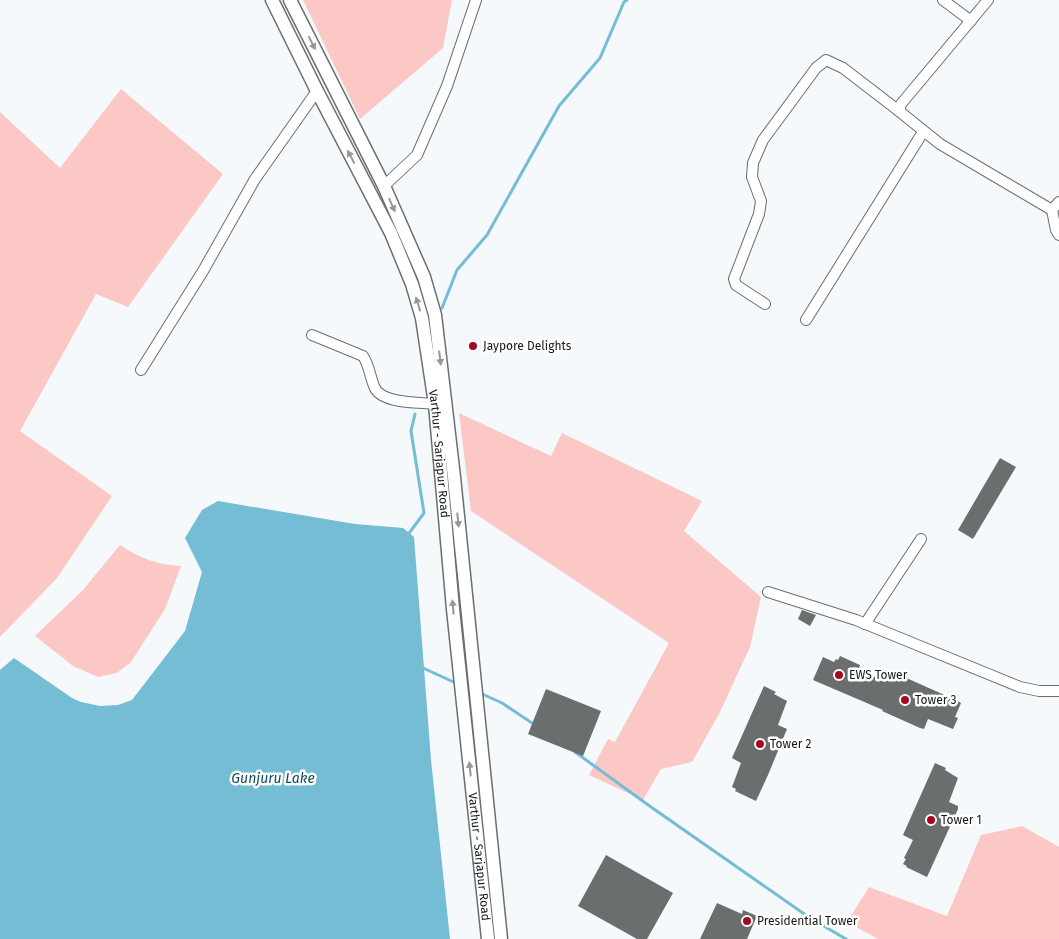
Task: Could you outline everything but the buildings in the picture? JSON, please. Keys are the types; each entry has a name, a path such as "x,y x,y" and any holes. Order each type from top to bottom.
{"main road":[{"name":"Varthur - Sarjapur Road","path":"272,0 391,233 412,284 422,318 435,404 453,609 488,939"},
{"name":"Varthur - Sarjapur Road","path":"290,0 384,186 424,277 435,315 454,476 501,939"}],"street":[{"path":"384,186 417,156 447,86 476,0"},
{"path":"943,0 971,21"},
{"path":"899,111 902,104 988,0"},
{"path":"765,304 736,285 734,278 759,214 761,201 752,178 753,163 764,140 816,68 826,60 843,68 940,144 1056,206 1056,230 1059,235"},
{"path":"141,370 203,271 255,179 317,91"},
{"path":"806,320 923,132"},
{"path":"312,335 363,356 366,360 374,389 385,398 435,404"},
{"path":"865,624 921,539"},
{"path":"768,592 865,624 1020,687 1039,691 1059,691"}],"shaded area":[{"path":"303,0 452,0 443,48 360,119"},
{"path":"121,89 223,174 128,307 96,294 20,431 112,496 57,578 0,637 0,112 60,168"},
{"path":"459,413 551,456 562,433 702,501 684,531 761,597 750,647 720,712 692,762 661,769 643,800 589,775 608,739 615,742 669,643 471,511"},
{"path":"120,545 134,554 149,560 181,566 165,609 131,662 117,673 98,677 73,666 35,636 83,590"},
{"path":"1022,826 1059,847 1059,939 878,939 847,922 869,887 947,916 981,835"}],"water":[{"name":"Gunjuru Lake","path":"218,501 355,524 403,528 414,537 431,760 450,939 0,939 0,670 14,658 72,698 81,702 100,706 118,705 132,700 185,631 202,572 185,538 202,510"}],"waterway":[{"path":"442,308 457,270 487,235 559,106 600,58 624,2 627,0"},
{"path":"407,536 424,513 411,431 415,414"},
{"path":"423,668 458,684"},
{"path":"480,693 502,703 535,725"},
{"path":"575,752 810,918 846,939"}],"place":[{"name":"Jaypore Delights","path":"473,346"},
{"name":"EWS Tower","path":"839,675"},
{"name":"Tower 3","path":"905,700"},
{"name":"Tower 2","path":"760,744"},
{"name":"Tower 1","path":"931,820"},
{"name":"Presidential Tower","path":"747,921"}]}
